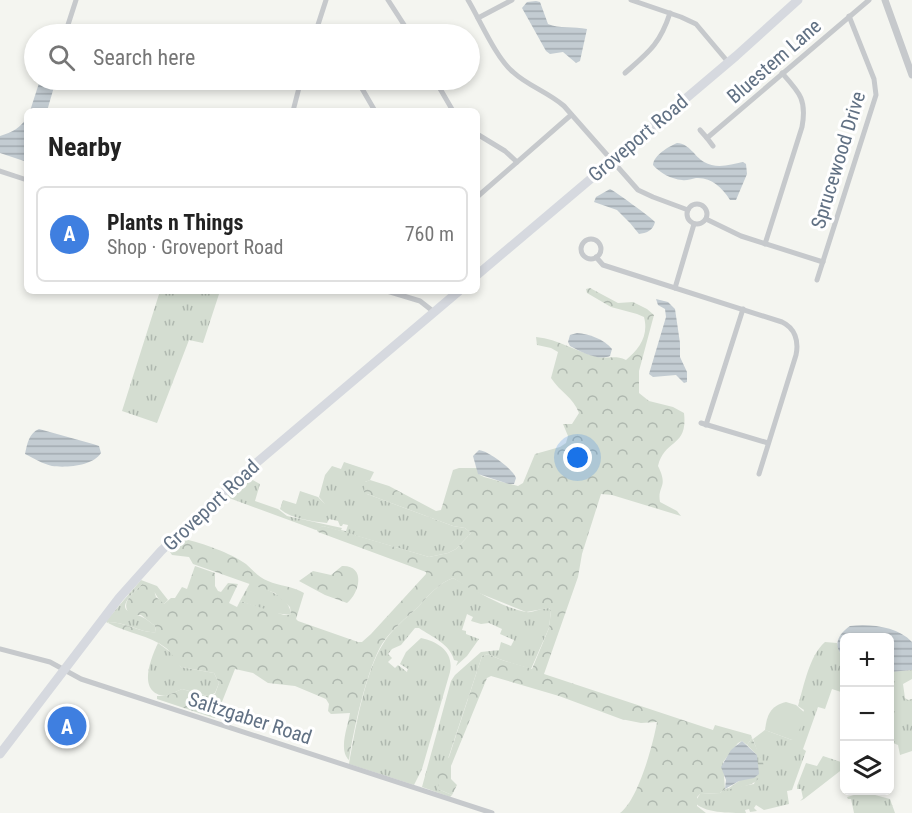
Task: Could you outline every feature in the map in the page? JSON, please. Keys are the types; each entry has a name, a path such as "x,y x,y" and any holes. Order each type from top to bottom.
{"main road":[{"name":"Groveport Road","path":"480,272 798,0"},
{"name":"Groveport Road","path":"0,754 118,598 186,525 455,294"}],"street":[{"path":"68,24 76,0"},
{"path":"318,24 326,0"},
{"path":"388,0 404,24"},
{"path":"468,0 512,72 552,96 638,189 652,197 688,210"},
{"path":"478,18 512,0"},
{"path":"630,0 696,24 728,62"},
{"name":"Bluestem Lane","path":"707,138 869,0"},
{"path":"885,0 912,75"},
{"path":"625,73 656,45 670,13"},
{"name":"Sprucewood Drive","path":"817,280 876,95 874,79 849,16"},
{"path":"765,244 805,115 801,95 782,73"},
{"path":"294,108 298,90"},
{"path":"363,90 373,108"},
{"path":"441,90 451,108"},
{"path":"480,193 571,115"},
{"path":"700,130 713,146"},
{"path":"480,136 505,151 517,162"},
{"path":"0,171 24,179"},
{"path":"695,204 702,205 708,212 706,219 701,224 694,224 689,220 688,210 695,204"},
{"path":"706,219 741,236 823,262"},
{"path":"675,288 694,224"},
{"path":"596,257 603,265 787,324 795,333 796,355 759,474"},
{"path":"396,294 420,302 434,312"},
{"path":"743,309 703,424 768,443"},
{"name":"Saltzgaber Road","path":"0,649 50,662 81,679 492,813"}],"green space":[{"path":"590,288 618,303 633,302 654,315 639,371 639,393 649,401 673,407 684,413 683,432 661,457 658,466 663,479 660,502 677,511 681,516 612,495 601,494 582,554 578,577 544,674 713,730 715,725 751,735 752,738 747,745 742,741 738,743 723,762 725,789 720,793 700,794 697,797 697,806 706,813 620,813 627,806 639,785 657,722 641,723 621,719 559,696 491,676 487,678 451,766 451,779 457,785 452,795 438,789 440,781 437,777 442,765 449,757 482,656 488,654 532,669 549,628 551,610 549,608 526,612 474,591 453,578 434,590 382,644 366,684 349,760 344,744 350,713 331,714 328,711 329,704 326,699 295,686 268,683 253,673 235,669 214,718 157,699 157,696 166,696 182,689 207,696 215,694 219,683 214,673 181,667 168,650 159,644 108,623 156,632 155,626 141,615 130,615 127,610 129,598 142,584 153,587 156,597 164,604 171,598 175,598 182,587 187,589 195,566 215,573 215,586 218,591 221,592 228,583 238,584 229,603 237,607 240,601 284,615 291,615 290,607 275,593 193,564 189,557 172,555 170,552 184,539 225,552 246,564 265,580 304,593 296,619 298,621 358,642 362,642 371,634 426,572 318,532 316,529 323,526 429,557 456,549 471,533 465,528 453,526 367,494 364,492 365,482 370,480 389,486 436,511 441,510 453,470 459,468 477,468 480,475 484,477 518,486 523,483 535,454 566,443 568,436 563,424 572,424 579,413 551,378 558,352 537,345 536,337 552,340 598,357 626,360 642,342 645,330 644,317 611,307 587,293 586,289"},
{"path":"159,294 219,294 203,343 189,340 157,423 122,411"},
{"path":"344,462 374,472 370,480 365,482 367,494 453,526 465,528 471,533 456,549 429,557 323,526 316,530 229,498 170,552 168,551 247,477 260,484 255,501 278,509 287,516 342,528 341,530 346,531 348,525 340,526 338,521 329,519 327,523 308,520 290,515 280,509 283,500 296,504 300,491 318,497 325,504 319,497 325,475 332,466 341,469"},
{"path":"342,566 350,567 358,575 355,593 347,603 325,595 299,581 313,571 331,575"},
{"path":"453,578 516,610 529,612 549,608 551,610 549,628 531,669 488,654 482,656 438,789 452,795 450,797 422,787 451,681 481,652 499,650 501,642 511,646 514,640 500,634 502,629 489,623 481,624 471,621 473,617 467,614 462,630 479,639 467,656 456,666 458,661 454,660 445,645 419,628 415,628 401,645 392,649 388,654 392,658 388,662 395,668 398,665 407,672 408,669 400,664 406,652 421,638 439,645 450,659 450,672 422,769 414,785 349,764 366,685 383,644 394,629 434,590"},
{"path":"141,580 157,586 168,600 164,604 161,603 155,593 142,584 128,599 125,607 129,612 144,618 155,626 156,632 107,623 106,621"},
{"path":"250,583 282,598 290,608 291,615 274,613 240,601"},
{"path":"825,642 837,643 840,653 840,692 832,689 825,709 818,707 792,790 787,791 789,804 764,810 756,805 754,808 757,811 750,812 749,809 745,810 746,813 717,812 699,806 695,802 700,794 720,793 725,789 754,784 761,762 753,739 765,730 792,740 804,710 798,706 808,672 819,648"},
{"path":"158,643 173,654 181,667 214,673 219,683 215,693 208,696 182,689 166,696 157,694 151,689 149,667"},
{"path":"912,670 912,679 903,684 905,698 912,699 912,751 900,755 898,745 894,744 894,672"},
{"path":"786,702 796,705 806,714 796,738 792,740 765,730 770,712 776,706"},
{"path":"752,738 765,767 762,774 750,784 726,790 739,781 757,755 747,745"},
{"path":"823,756 840,762 840,771 800,801 803,798 801,789 797,789 797,786 806,763 817,766"},
{"path":"875,795 890,799 895,813 854,813 851,799 847,797"}],"shaded area":[{"path":"527,2 540,2 548,24 587,29 580,61 576,63 563,52 550,54 546,51 522,8"},
{"path":"37,90 53,90 48,108 31,108"},
{"path":"24,121 24,161 0,153 0,136"},
{"path":"677,143 685,146 709,164 723,166 743,162 746,164 747,174 736,200 730,200 720,187 707,179 678,179 656,168 653,165 656,158"},
{"path":"610,189 655,222 651,229 639,234 617,210 594,202 596,197"},
{"path":"656,299 668,302 675,309 680,357 687,372 687,382 684,383 676,375 653,377 649,374 666,317 665,309 658,305"},
{"path":"577,333 605,342 612,349 610,356 595,357 570,346 568,342 570,335"},
{"path":"39,429 99,446 101,453 92,461 79,465 58,467 45,464 25,454 31,436"},
{"path":"479,450 505,465 516,478 514,484 478,474 473,456"},
{"path":"866,625 899,632 912,642 912,670 894,672 894,633 842,633 850,626"},
{"path":"840,636 840,653 837,644"},
{"path":"742,741 757,755 759,774 725,789 726,780 721,767 731,750"}],"place":[{"name":"Plants n Things","path":"67,726"}]}
